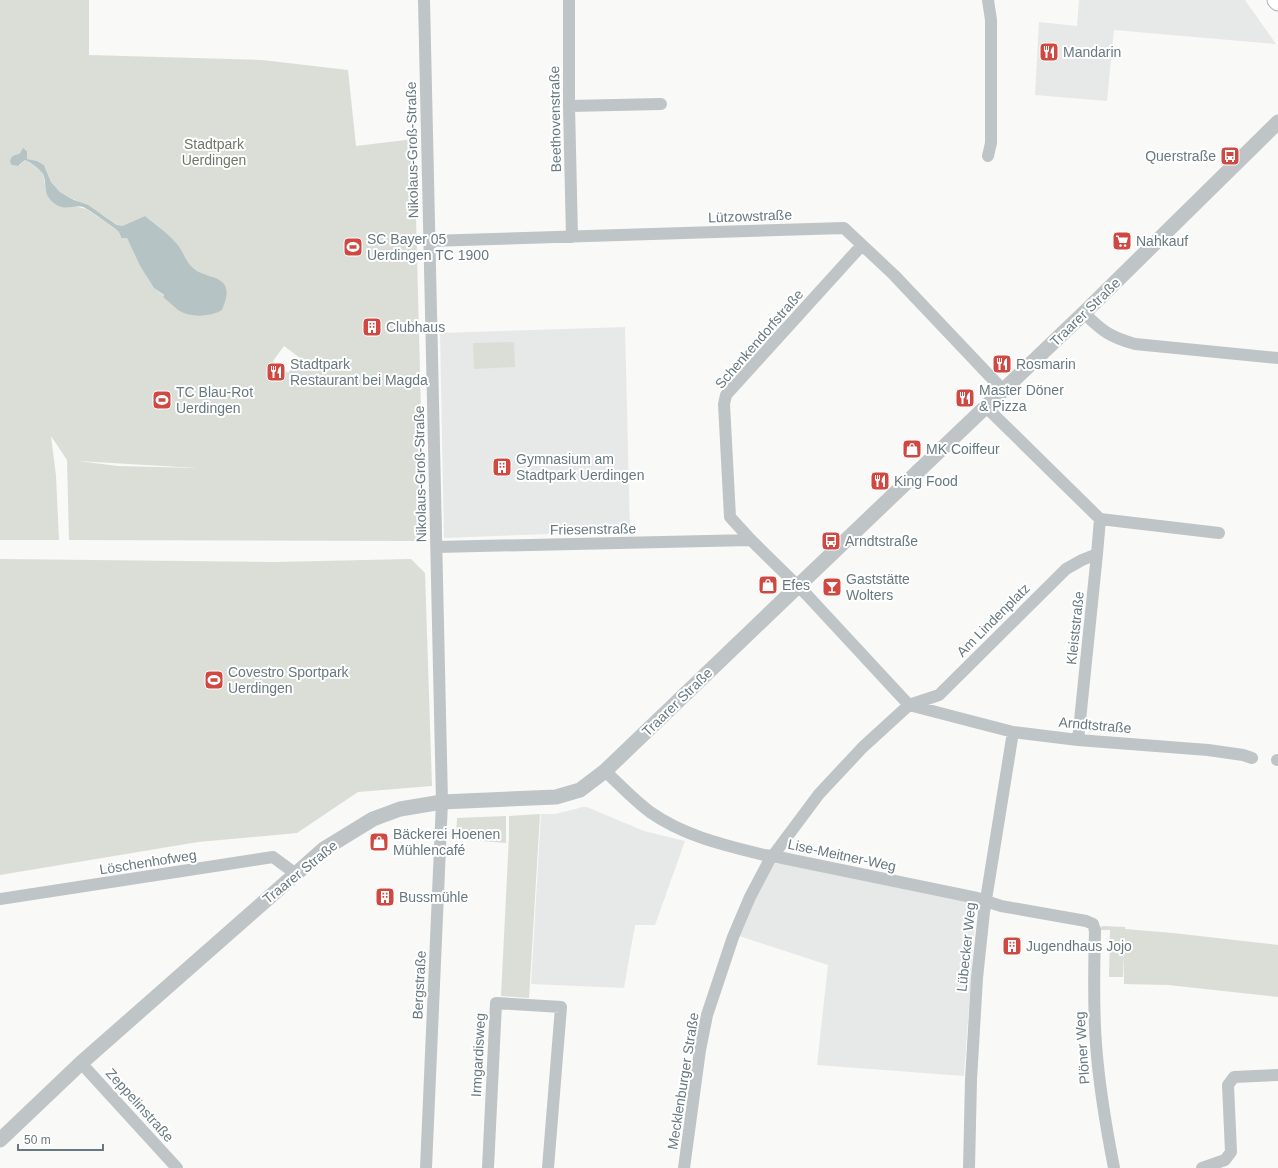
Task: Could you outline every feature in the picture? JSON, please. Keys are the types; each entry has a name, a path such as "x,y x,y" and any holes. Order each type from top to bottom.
{"street":[{"name":"Nikolaus-Groß-Straße","path":"424,0 442,802"},
{"name":"Beethovenstraße","path":"569,0 569,106 572,237"},
{"path":"988,0 991,20 991,143 988,156"},
{"path":"569,106 661,104"},
{"name":"Traarer Straße","path":"0,1140 81,1063 324,849 373,819 400,809 442,802 556,798 580,790 605,771 1084,313 1278,122"},
{"name":"Lützowstraße","path":"429,241 844,228 894,276 1003,390"},
{"name":"Schenkendorfstraße","path":"798,586 730,517 724,404 726,395 862,245"},
{"path":"1084,313 1109,335 1119,340 1134,344 1278,358"},
{"path":"986,407 1100,519 1219,533"},
{"name":"Kleiststraße","path":"1078,740 1100,519"},
{"name":"Friesenstraße","path":"437,547 751,540"},
{"name":"Am Lindenplatz","path":"909,705 939,696 1066,569 1097,554"},
{"path":"798,586 909,705"},
{"name":"Arndtstraße","path":"909,705 1013,732 1078,740 1208,750 1244,755 1252,758"},
{"name":"Mecklenburger Straße","path":"684,1168 700,1050 708,1015 733,936 750,897 769,861 819,794 863,747 909,705"},
{"name":"Lübecker Weg","path":"969,1168 971,1080 977,978 986,902 1013,732"},
{"name":"Lise-Meitner-Weg","path":"605,771 650,812 684,832 702,838 764,855 977,898 1001,906 1086,921 1093,924"},
{"name":"Bergstraße","path":"426,1168 442,802"},
{"name":"Löschenhofweg","path":"0,899 272,857 296,874"},
{"name":"Plöner Weg","path":"1093,924 1095,930 1094,984 1096,1045 1105,1124 1114,1168"},
{"name":"Irmgardisweg","path":"488,1168 496,1003 562,1007 548,1168"},
{"name":"Zeppelinstraße","path":"81,1063 177,1168"},
{"path":"1202,1168 1225,1160 1231,1152 1228,1085 1234,1077 1278,1074"}],"shaded area":[{"path":"1079,0 1245,0 1276,44 1114,30 1107,101 1035,95 1039,22 1077,26"},
{"path":"23,148 27,151 27,159 37,161 44,165 51,182 60,192 74,200 88,205 117,225 122,226 145,216 171,237 193,268 201,273 220,280 223,283 227,293 222,310 212,314 200,316 183,313 178,310 163,297 164,295 154,288 140,266 127,238 121,238 119,232 83,207 62,207 55,204 46,193 43,174 32,164 25,160 18,166 12,165 10,162 11,158 20,153"},
{"path":"625,327 630,531 444,538 440,333"},
{"path":"587,807 644,831 685,841 655,925 635,925 624,988 531,984 541,814 555,814"},
{"path":"779,863 971,902 976,909 964,1076 817,1065 828,965 739,936 756,893 774,864"}],"green space":[{"name":"Stadtpark Uerdingen","path":"0,0 89,0 89,55 262,60 348,70 356,146 414,139 424,528 415,541 69,540 67,460 51,436 56,476 59,540 0,540","holes":["25,149 27,151 26,159 37,161 44,165 51,182 60,192 103,215 119,226 145,216 174,241 195,271 213,277 195,315 180,311 154,288 140,266 127,238 121,238 119,232 86,209 78,207 61,207 56,205 46,192 42,172 25,160 20,165 15,166 15,155","284,346 300,358 288,373 273,361","78,461 197,468 118,466"]},
{"path":"514,342 515,367 474,369 473,343"},
{"name":"Covestro Sportpark Uerdingen","path":"0,559 273,562 411,559 425,573 432,786 358,792 297,833 198,842 0,875"},
{"path":"540,814 529,998 501,996 509,816"},
{"path":"506,816 506,843 456,839 457,818"},
{"path":"1100,927 1125,927 1125,929 1278,945 1278,997 1168,985 1124,984 1124,954 1123,977 1109,977 1110,930 1100,930"}],"place":[{"name":"Mandarin","path":"1049,52"},
{"name":"Querstraße","path":"1230,156"},
{"name":"Nahkauf","path":"1122,241"},
{"name":"SC Bayer 05 Uerdingen TC 1900","path":"353,247"},
{"name":"Clubhaus","path":"372,327"},
{"name":"Rosmarin","path":"1002,364"},
{"name":"Stadtpark Restaurant bei Magda","path":"276,372"},
{"name":"Master Döner & Pizza","path":"965,398"},
{"name":"TC Blau-Rot Uerdingen","path":"162,400"},
{"name":"MK Coiffeur","path":"912,449"},
{"name":"Gymnasium am Stadtpark Uerdingen","path":"502,467"},
{"name":"King Food","path":"880,481"},
{"name":"Arndtstraße","path":"831,541"},
{"name":"Efes","path":"768,585"},
{"name":"Gaststätte Wolters","path":"832,587"},
{"name":"Covestro Sportpark Uerdingen","path":"214,680"},
{"name":"Bäckerei Hoenen Mühlencafé","path":"379,842"},
{"name":"Bussmühle","path":"385,897"},
{"name":"Jugendhaus Jojo","path":"1012,946"}]}
